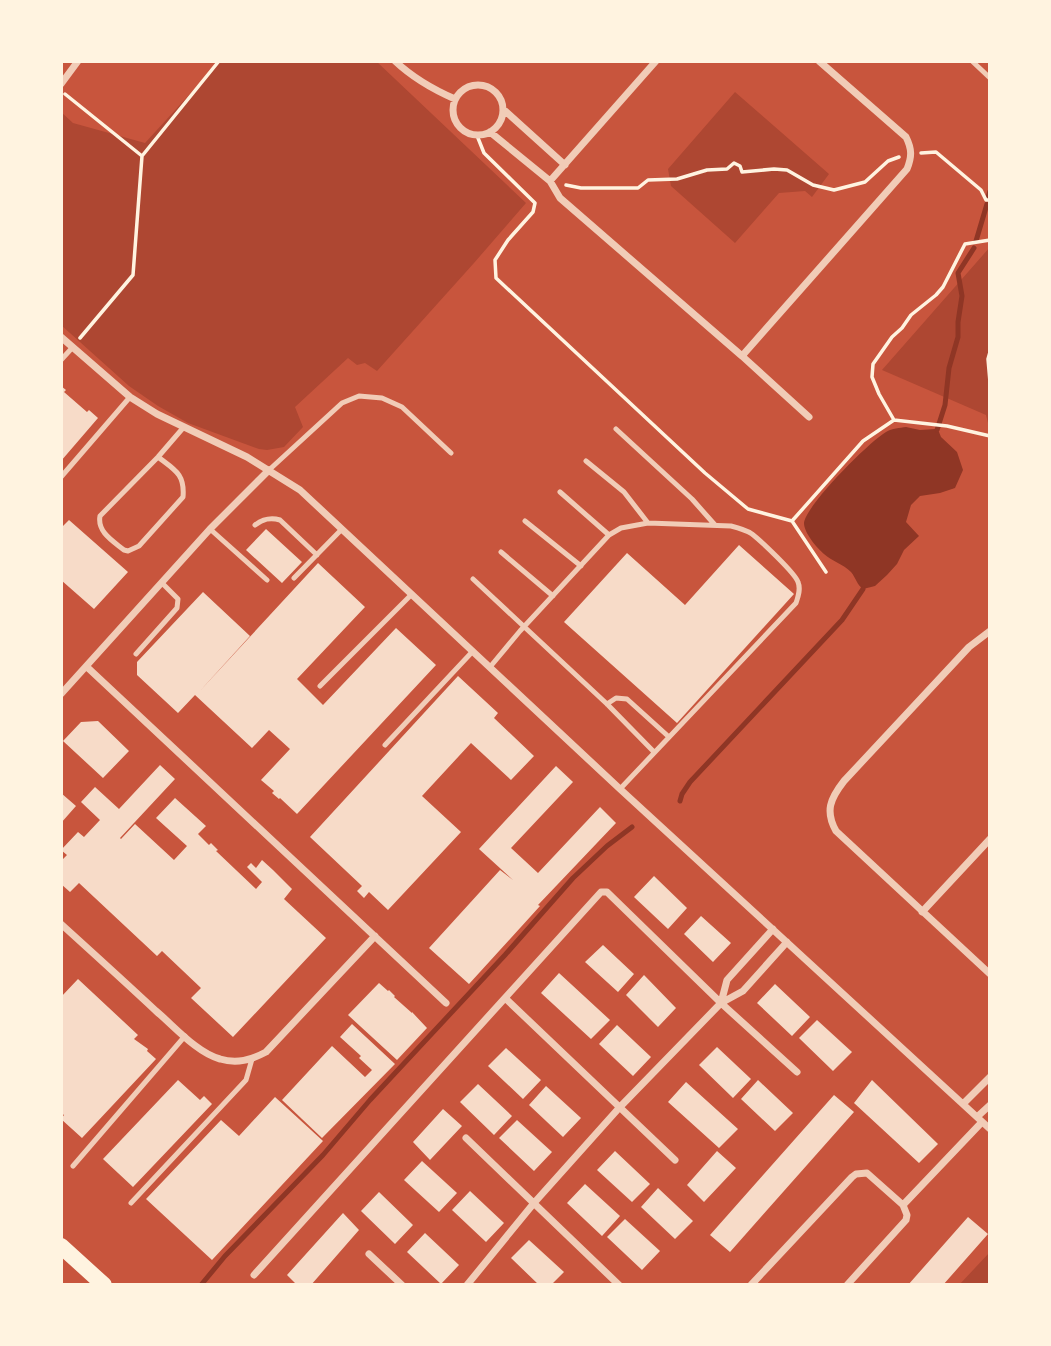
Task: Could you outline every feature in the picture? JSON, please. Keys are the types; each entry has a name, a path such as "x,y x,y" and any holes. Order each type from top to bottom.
{"highway":[{"path":"61,1247 104,1285"}],"street":[{"path":"61,84 78,61"},
{"path":"395,61 431,88 455,99"},
{"path":"550,181 656,61"},
{"path":"742,356 907,169 911,154 906,137 819,61"},
{"path":"483,85 497,93 503,117 490,132 477,136 468,134 461,130 453,115 455,99 467,87 483,85"},
{"path":"503,109 565,165"},
{"path":"490,132 550,181 560,198 809,417"},
{"path":"61,337 130,397 183,428 247,457 300,490 990,1129"},
{"path":"61,694 210,529 269,470"},
{"path":"990,631 969,647 853,772 837,791 829,814 836,831 990,974"},
{"path":"87,667 446,1003"},
{"path":"922,912 990,839"},
{"path":"254,1275 599,894 604,892 797,1072"},
{"path":"61,924 184,1036 207,1054 235,1062 252,1059 266,1052 375,936"},
{"path":"721,1003 727,980 773,929"},
{"path":"467,1285 534,1203 619,1108 721,1003 743,991 787,942"},
{"path":"505,998 675,1160"},
{"path":"963,1104 990,1077"},
{"path":"903,1205 990,1105"},
{"path":"466,1138 619,1285"},
{"path":"751,1285 856,1174 867,1173 903,1205 907,1215 904,1224 847,1285"},
{"path":"369,1254 402,1285"}],"lane":[{"path":"972,61 990,78"},
{"path":"61,360 72,348"},
{"path":"269,470 342,403 359,396 383,398 402,407 452,453"},
{"path":"61,477 130,397"},
{"path":"159,457 178,472 183,481 183,497 139,546 124,550 100,528 100,516 159,457 183,428"},
{"path":"616,429 692,499 715,525"},
{"path":"586,461 624,492 648,523"},
{"path":"560,492 610,535"},
{"path":"255,525 267,518 280,520 317,555"},
{"path":"525,521 581,566"},
{"path":"490,667 610,535 621,528 648,523 715,525 741,528 752,535 799,582 796,603 620,789"},
{"path":"210,529 267,580"},
{"path":"294,578 342,529"},
{"path":"500,552 553,596"},
{"path":"473,579 607,704 654,752"},
{"path":"136,654 177,608 178,599 162,583"},
{"path":"320,686 411,594"},
{"path":"385,745 473,651"},
{"path":"607,704 616,698 626,698 669,737"},
{"path":"73,1166 184,1036"},
{"path":"131,1203 246,1080 252,1059"}],"path":[{"path":"72,348 133,275 142,156 219,61"},
{"path":"61,91 142,156"},
{"path":"477,136 484,153 535,204 533,212 508,240 495,260 496,278 705,473 748,509 792,521 826,572"},
{"path":"550,181 581,188 638,188 648,180 677,179 707,170 727,169 734,163 740,166 742,172 787,170 813,185 834,190 865,182 888,161 911,154 936,152 990,201"},
{"path":"894,420 872,377 873,364 911,315 943,287 965,244 990,240"},
{"path":"990,352 990,382"},
{"path":"792,521 863,442 894,420 947,426 990,436"}],"shaded area":[{"path":"220,61 376,61 526,203 377,371 365,363 357,365 348,358 295,407 303,427 284,447 267,450 188,423 158,406 129,386 61,325 61,112 73,123 145,143"},
{"path":"735,92 829,174 812,197 805,191 779,193 735,243 671,186 668,169"},
{"path":"990,247 990,431 986,415 882,370"},
{"path":"906,427 935,429 939,432 957,452 963,470 955,488 920,496 911,505 906,522 919,536 904,550 887,575 875,586 863,589 851,572 818,548 808,536 804,523 807,514 826,489 866,448 888,431"},
{"path":"990,1252 990,1285 959,1285"}],"building":[{"path":"61,386 66,390 64,392 87,412 89,410 98,418 61,461"},
{"path":"69,520 128,572 94,609 61,580 61,528"},
{"path":"266,529 302,562 282,583 246,550"},
{"path":"739,545 794,594 677,723 564,622 627,553 685,605"},
{"path":"318,563 365,607 297,679 323,705 396,628 436,665 297,814 261,780 290,749 269,730 252,748 195,695 178,713 137,675 137,662 203,592 250,636 198,693"},
{"path":"458,676 498,713 494,718 534,756 511,780 471,743 422,796 461,832 388,910 369,892 364,898 357,891 362,886 310,837"},
{"path":"98,721 129,751 103,778 63,741 81,722"},
{"path":"160,765 175,779 120,838 135,824 174,860 187,846 156,818 175,798 206,826 198,834 209,845 211,843 256,889 262,882 247,867 251,863 256,868 262,860 273,870 292,889 284,899 326,938 233,1037 191,998 201,988 162,951 157,956 79,883 70,892 61,884 61,861 67,855 61,850 78,832 84,837 100,820 81,802 95,787 119,809"},
{"path":"556,766 573,782 511,848 538,873 600,807 616,823 538,905 540,906 469,984 429,948 500,870 513,880 479,849"},
{"path":"61,793 76,806 61,823"},
{"path":"654,876 687,908 668,929 634,897"},
{"path":"701,916 731,943 713,962 684,934"},
{"path":"603,945 634,974 618,992 585,962"},
{"path":"559,973 610,1020 591,1039 541,993"},
{"path":"644,975 676,1008 658,1027 626,995"},
{"path":"78,979 138,1035 134,1039 156,1059 82,1138 61,1119 64,1115 61,1113 61,997"},
{"path":"379,983 427,1028 397,1060 348,1015"},
{"path":"775,984 810,1017 792,1036 757,1003"},
{"path":"817,1020 852,1052 833,1071 799,1038"},
{"path":"352,1024 395,1064 322,1138 282,1100 332,1046 365,1077 372,1070 340,1037"},
{"path":"617,1025 651,1057 633,1076 599,1044"},
{"path":"717,1047 751,1079 733,1098 699,1065"},
{"path":"506,1048 541,1080 523,1099 488,1066"},
{"path":"178,1080 200,1100 204,1096 212,1104 133,1187 103,1159"},
{"path":"758,1080 793,1113 775,1131 741,1099"},
{"path":"872,1080 938,1144 919,1163 854,1103"},
{"path":"686,1082 738,1129 719,1148 668,1102"},
{"path":"478,1084 512,1116 494,1135 460,1102"},
{"path":"546,1086 581,1118 563,1137 529,1105"},
{"path":"834,1095 854,1112 730,1252 710,1235"},
{"path":"275,1097 323,1141 212,1260 146,1199 221,1120 239,1136"},
{"path":"443,1109 462,1126 430,1160 413,1142"},
{"path":"517,1120 552,1152 534,1171 499,1138"},
{"path":"615,1151 650,1184 632,1202 597,1170"},
{"path":"717,1151 736,1168 704,1202 687,1185"},
{"path":"422,1161 457,1193 439,1212 404,1180"},
{"path":"585,1184 620,1216 602,1236 567,1203"},
{"path":"658,1188 693,1221 675,1239 641,1207"},
{"path":"470,1191 504,1223 486,1242 452,1210"},
{"path":"379,1192 413,1225 395,1244 361,1211"},
{"path":"343,1213 359,1230 311,1285 297,1285 287,1275"},
{"path":"968,1217 988,1234 943,1285 908,1285"},
{"path":"625,1219 660,1251 642,1270 607,1237"},
{"path":"425,1233 459,1265 441,1284 407,1252"},
{"path":"529,1240 564,1272 551,1285 539,1285 511,1258"}],"waterway":[{"path":"988,197 990,191"},
{"path":"976,241 987,204"},
{"path":"937,430 945,405 949,368 958,337 962,296 958,273 974,248"},
{"path":"680,801 690,782 842,620 863,589"},
{"path":"201,1285 225,1256 323,1155 573,878 632,827"}]}
